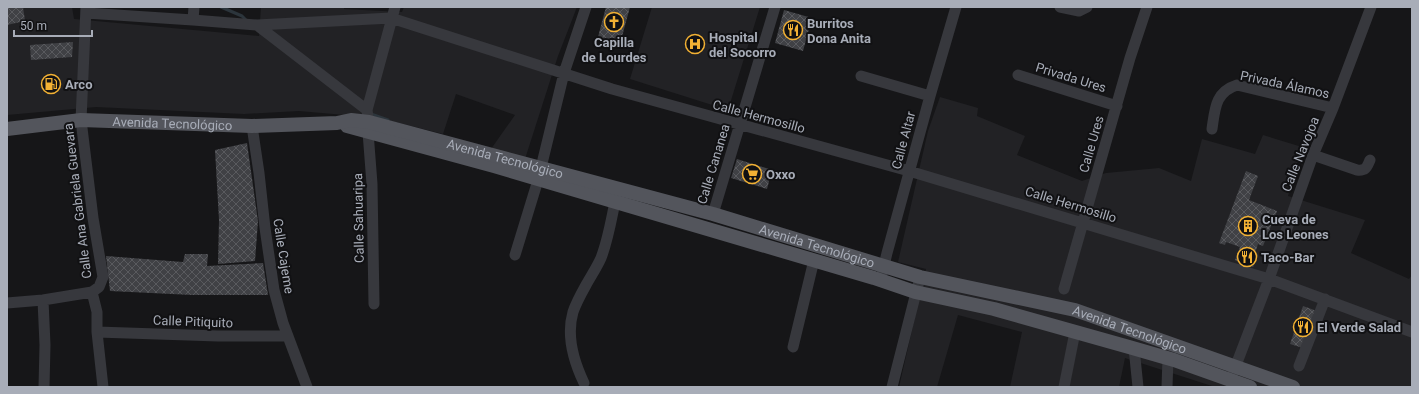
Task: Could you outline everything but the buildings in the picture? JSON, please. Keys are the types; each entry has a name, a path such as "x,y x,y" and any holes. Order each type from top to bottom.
{"main road":[{"name":"Avenida Tecnológico","path":"7,129 81,120 252,126 337,123 373,125 539,174 713,214 920,277 1075,310 1236,366 1290,387"},
{"name":"Avenida Tecnológico","path":"539,174 615,202 814,260 915,292 994,309 1134,348 1168,358 1250,387"}],"street":[{"path":"193,20 194,7"},
{"path":"515,255 539,174 564,73 586,7"},
{"name":"Calle Cananea","path":"713,214 776,7"},
{"name":"Calle Altar","path":"880,280 886,253 956,7"},
{"path":"1060,7 1079,11 1087,7"},
{"name":"Calle Ures","path":"1064,288 1084,223 1130,58 1147,7"},
{"name":"Calle Navojoa","path":"1231,380 1313,155 1333,108 1371,7"},
{"name":"Calle Hermosillo","path":"86,10 257,25 393,12 612,89 910,171 1269,279 1412,332"},
{"name":"Calle Ana Gabriela Guevara","path":"86,10 81,120 93,218 103,277 99,288 92,292 97,312 97,332 103,387"},
{"name":"Calle Sahuaripa","path":"374,304 372,184 373,125 393,12"},
{"path":"257,25 373,125"},
{"name":"Privada Ures","path":"1018,75 1117,106"},
{"path":"861,76 930,96"},
{"name":"Privada Álamos","path":"1212,129 1214,113 1221,94 1228,88 1237,85 1333,108"},
{"name":"Calle Cajeme","path":"252,126 274,290 283,323 307,387"},
{"path":"1313,155 1357,170 1363,170 1366,168 1370,160"},
{"path":"584,383 576,367 570,328 573,313 600,259 609,233 615,202"},
{"path":"793,347 814,260"},
{"path":"892,387 920,277"},
{"path":"7,303 43,300 92,292"},
{"path":"1299,366 1325,299"},
{"path":"43,300 45,345 44,387"},
{"name":"Calle Pitiquito","path":"97,332 218,336 288,336"},
{"path":"1064,387 1075,332"},
{"path":"1134,348 1138,387"},
{"path":"1167,387 1168,358"}],"shaded area":[{"path":"7,7 72,7 74,19 259,36 261,7 344,7 344,9 402,12 404,7 577,7 558,56 525,159 491,149 515,115 456,94 443,134 379,118 299,111 244,114 96,107 7,115"},
{"name":"Hospital del Socorro","path":"652,7 760,7 728,110 630,79"},
{"path":"940,97 978,108 977,116 1025,136 1017,155 1082,181 1106,173 1159,168 1191,181 1202,139 1255,154 1263,135 1302,147 1288,196 1365,220 1351,253 1409,279 1412,275 1412,387 1215,387 1125,358 1119,387 1010,387 1022,332 958,315 937,387 899,387 926,269 898,262 928,131"}],"waterway":[{"path":"221,7 242,16 247,21"},
{"path":"371,114 388,120"}],"place":[{"name":"Capilla de Lourdes","path":"614,22"},
{"name":"Burritos Dona Anita","path":"793,30"},
{"name":"Hospital del Socorro","path":"695,44"},
{"name":"Arco","path":"51,84"},
{"name":"Oxxo","path":"752,174"},
{"name":"Cueva de Los Leones","path":"1248,226"},
{"name":"Taco-Bar","path":"1247,257"},
{"name":"El Verde Salad","path":"1303,327"}]}
